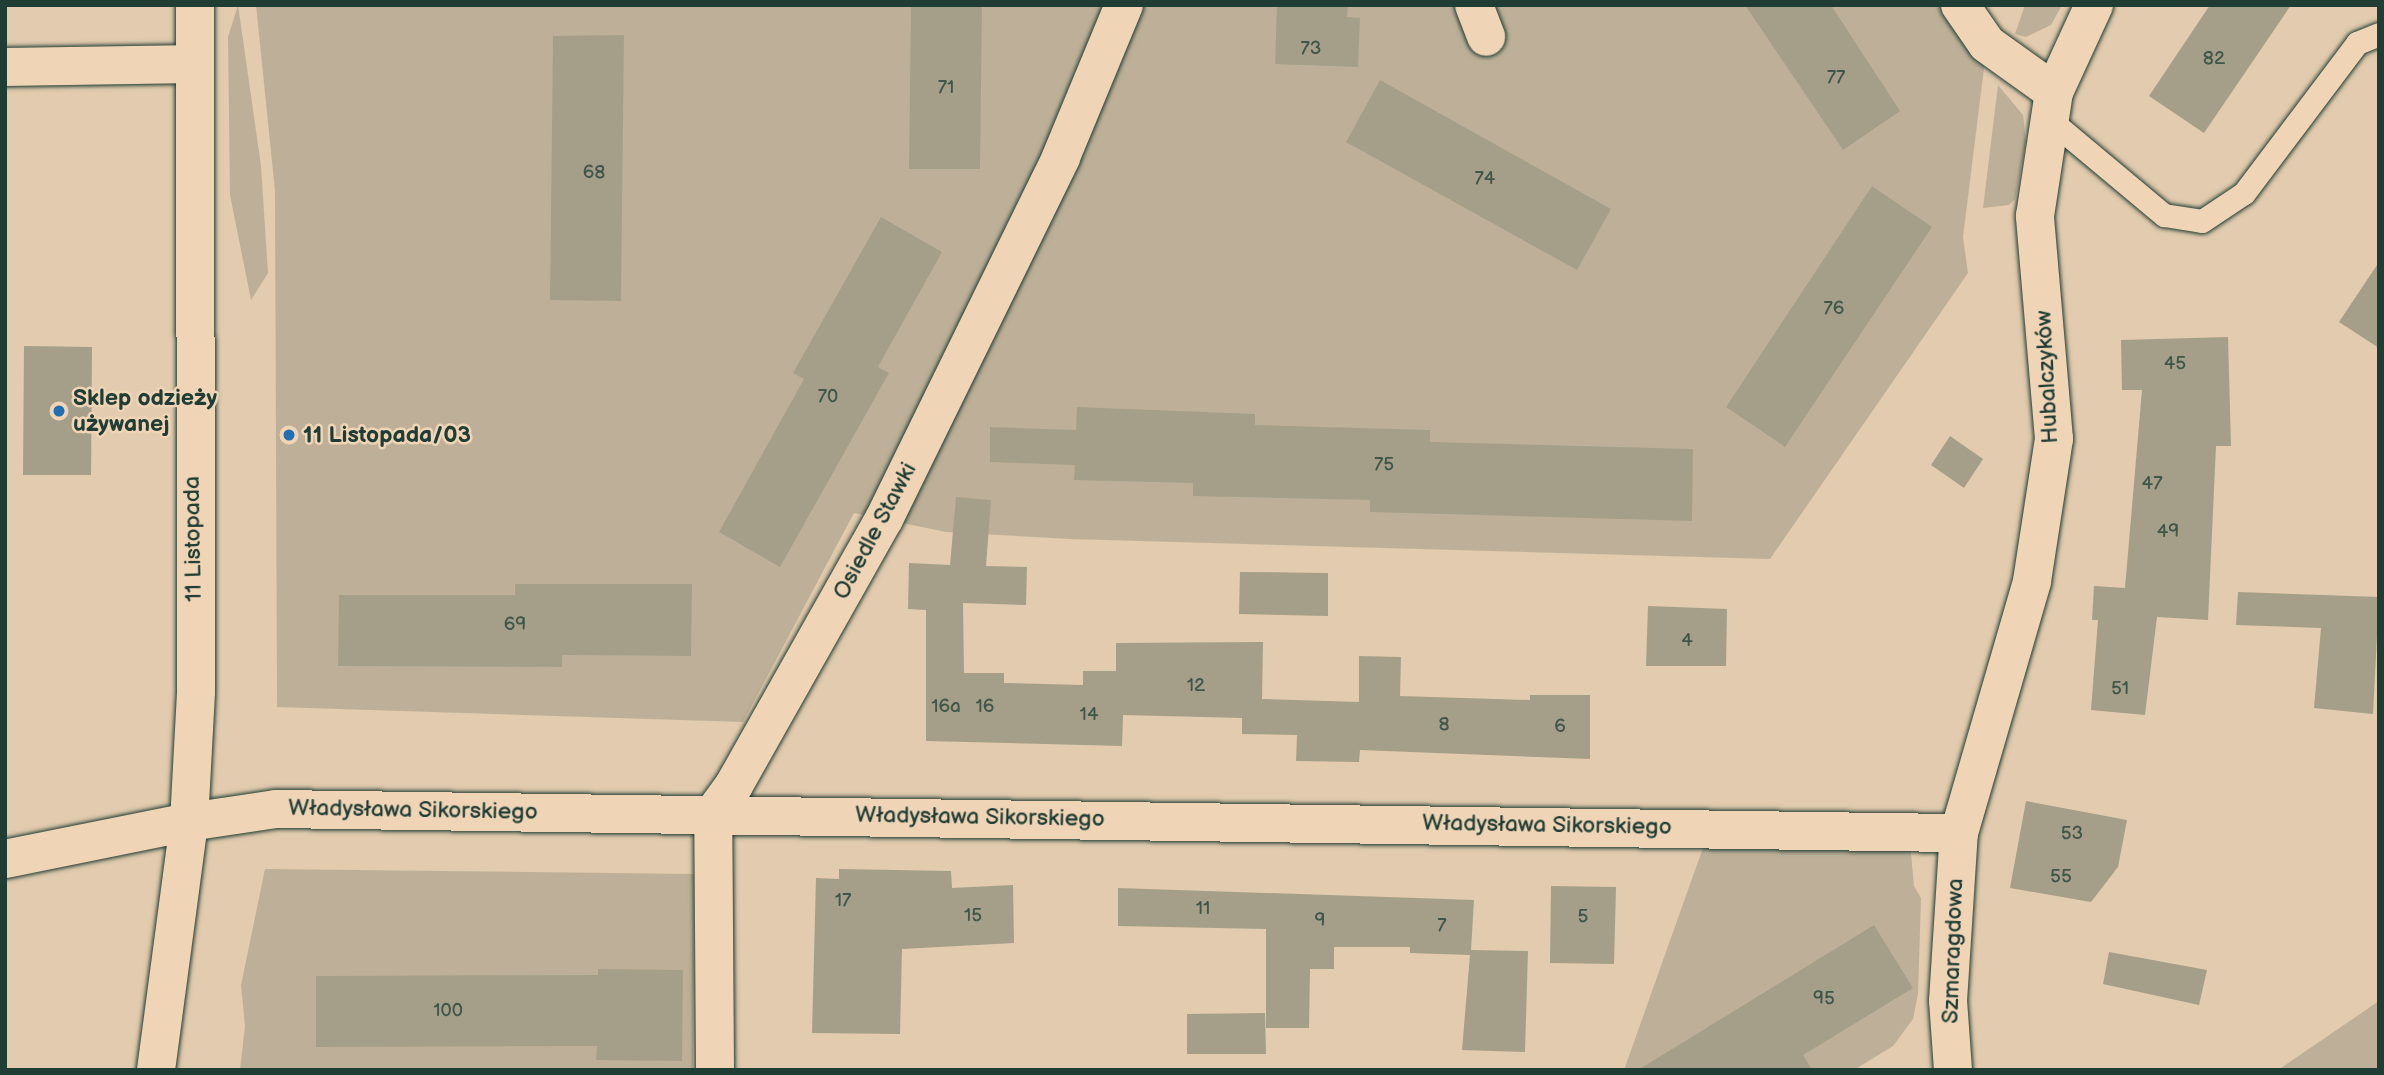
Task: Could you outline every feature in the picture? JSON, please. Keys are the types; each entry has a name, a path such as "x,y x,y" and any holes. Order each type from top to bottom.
{"street":[{"name":"11 Listopada","path":"156,1070 189,822 196,692 195,5"},
{"name":"Osiedle Stawki","path":"713,814 734,785 884,519 1060,157 1124,5"},
{"path":"1960,5 1987,44 2051,106"},
{"name":"Hubalczyków","path":"1959,832 2032,581 2054,439 2035,216 2051,106 2094,5"},
{"path":"5,67 194,64"},
{"name":"Władysława Sikorskiego","path":"5,859 189,822 276,809 1959,832"},
{"path":"713,814 715,1070"},
{"name":"Szmaragdowa","path":"1952,1070 1948,1001 1959,832"}],"lane":[{"path":"2051,106 2164,215 2202,221 2244,193 2357,43 2379,34"}],"shaded area":[{"path":"238,5 261,166 268,273 251,300 230,195 228,37"},
{"path":"256,5 1960,5 1987,44 1963,237 1968,273 1770,559 1070,539 946,532 854,513 743,722 277,707 275,191"},
{"path":"2025,5 2062,5 2051,25 2026,37 2015,34"},
{"path":"1998,85 2023,115 2026,141 2015,199 2009,205 1983,208"},
{"path":"1710,828 1909,832 1914,886 1921,898 1918,994 1913,1019 1893,1046 1854,1070 1624,1070"},
{"path":"265,869 694,874 693,1070 240,1070 245,1026 241,985"},
{"path":"2379,1001 2379,1070 2278,1070"}],"building":[{"path":"911,5 982,5 980,169 909,169"},
{"path":"1277,5 1348,5 1347,17 1360,18 1358,67 1275,64"},
{"path":"1745,5 1831,5 1900,111 1843,150"},
{"path":"2210,5 2291,5 2204,133 2149,96"},
{"path":"624,35 621,301 550,300 553,36"},
{"path":"1380,80 1611,209 1577,270 1346,142"},
{"path":"1872,186 1932,227 1785,447 1726,407"},
{"path":"881,217 942,252 878,367 889,373 780,567 719,532 804,379 793,373"},
{"path":"2379,262 2379,348 2339,322"},
{"path":"2228,337 2231,446 2216,446 2208,620 2157,617 2145,715 2091,710 2098,620 2092,620 2094,586 2125,588 2142,390 2122,390 2121,340"},
{"path":"24,346 92,347 91,475 23,475"},
{"path":"1077,407 1255,414 1255,425 1430,430 1430,442 1693,449 1692,521 1370,512 1370,500 1193,496 1193,483 1074,480 1075,465 990,462 990,427 1076,430"},
{"path":"1950,436 1983,459 1964,488 1931,465"},
{"path":"956,497 991,500 986,566 1027,567 1026,605 963,603 964,673 1004,673 1004,683 1083,685 1083,671 1116,671 1116,643 1263,642 1262,699 1359,702 1359,656 1401,657 1400,696 1530,700 1530,695 1590,695 1590,759 1360,750 1359,762 1296,761 1297,735 1242,734 1242,718 1123,715 1122,746 926,741 926,610 908,609 909,563 950,565"},
{"path":"1240,572 1328,573 1328,616 1239,614"},
{"path":"515,584 692,584 691,656 562,655 562,667 338,666 339,595 515,595"},
{"path":"2238,592 2379,597 2373,714 2314,708 2321,628 2236,625"},
{"path":"1648,606 1727,609 1726,666 1646,666"},
{"path":"2026,801 2127,820 2118,867 2091,902 2010,888"},
{"path":"839,869 951,871 952,888 1013,885 1014,943 902,949 900,1034 812,1033 816,878 839,879"},
{"path":"1551,886 1616,887 1614,964 1550,963"},
{"path":"1118,888 1474,900 1471,950 1528,951 1525,1052 1462,1050 1470,955 1410,953 1410,947 1334,947 1334,969 1310,969 1309,1028 1266,1028 1266,929 1118,926"},
{"path":"1874,925 1913,988 1803,1055 1812,1070 1638,1070"},
{"path":"2109,952 2207,970 2199,1005 2103,984"},
{"path":"598,969 683,970 682,1061 596,1060 597,1046 316,1047 316,976 598,975"},
{"path":"1265,1013 1266,1054 1187,1054 1187,1014"}],"place":[{"name":"Sklep odzieży używanej","path":"59,411"},
{"name":"11 Listopada/03","path":"289,435"}]}
